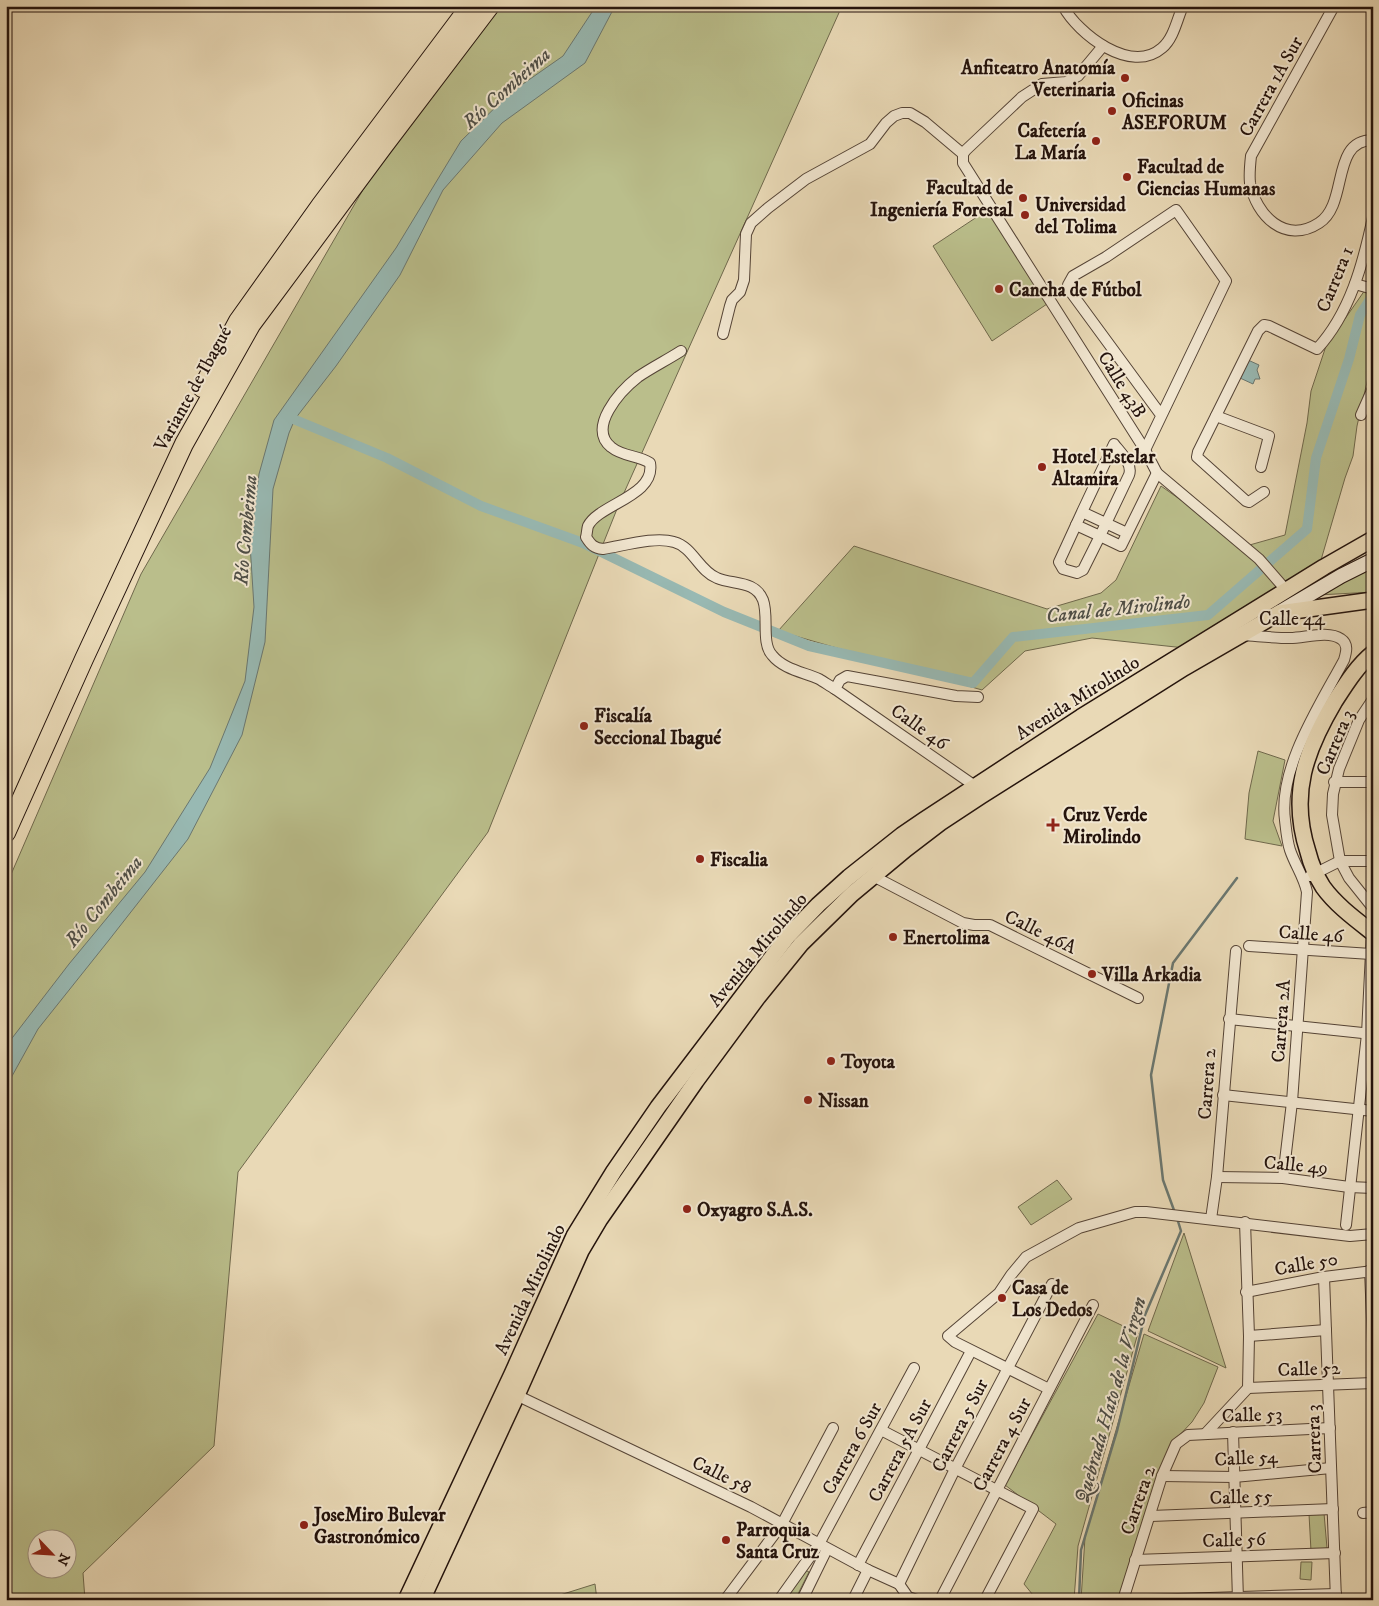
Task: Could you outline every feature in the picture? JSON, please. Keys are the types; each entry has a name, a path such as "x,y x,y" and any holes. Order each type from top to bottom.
{"highway":[{"name":"Variante de Ibagué","path":"6,804 179,433 238,321 320,206 470,6"},
{"name":"Variante de Ibagué","path":"6,833 184,444 251,325 490,6"}],"main road":[{"name":"Avenida Mirolindo","path":"406,1600 581,1250 600,1219 696,1080 777,972 815,930 852,894 906,848 1024,754 1286,590 1373,539"},
{"path":"1279,613 1341,576 1373,560"},
{"name":"Avenida Mirolindo","path":"422,1600 511,1392 574,1236 590,1208 658,1107 788,936 849,877 902,835 1279,613 1373,600"},
{"path":"1372,933 1310,876 1300,814 1301,782 1310,749 1331,708 1356,670 1373,653"}],"street":[{"path":"1063,6 1081,28 1102,46 1122,55 1133,57 1142,57 1162,48 1167,42 1183,6"},
{"name":"Carrera 1A Sur","path":"1334,6 1251,156 1250,184 1266,218 1273,224 1289,230 1302,230 1319,223 1331,211 1346,156 1353,146 1366,140 1373,140"},
{"path":"723,334 732,300 740,292 744,280 746,234 751,223 776,202 806,180 870,144 886,123 902,112 910,113 925,122 963,154 1016,100 1042,84 1072,80 1082,72 1102,46"},
{"name":"Calle 43B","path":"963,154 962,158 965,167 1145,450 1157,473 1259,559 1286,590"},
{"path":"1145,450 1226,280 1176,210 1074,276 1068,285 1070,291 1161,415"},
{"name":"Carrera 1","path":"1216,416 1261,327 1269,326 1317,349 1328,336 1356,284 1369,249 1373,217"},
{"path":"1356,284 1371,288"},
{"name":"Calle 46","path":"681,351 637,378 612,405 602,424 603,438 611,447 622,454 643,458 650,463 652,471 646,482 628,498 596,517 589,526 586,537 591,545 597,549 603,549 659,540 676,542 688,550 704,570 717,578 754,588 763,600 767,621 766,638 770,653 779,663 820,680 835,689 978,791"},
{"path":"1361,415 1373,388"},
{"path":"1261,467 1269,436 1216,416 1197,457 1246,501 1253,501 1264,492"},
{"path":"1114,444 1128,464 1130,471 1083,570 1077,573 1063,569 1059,565 1082,512 1114,444"},
{"path":"1076,525 1121,546 1157,473"},
{"path":"1082,512 1127,533"},
{"name":"Calle 44","path":"1241,635 1289,638 1326,635 1342,639"},
{"name":"Carrera 2A","path":"1283,1178 1292,1102 1310,876 1290,849 1284,818 1286,791 1293,762 1305,732 1344,660 1347,651 1342,639"},
{"path":"835,689 840,680 848,676 956,696 978,697"},
{"name":"Carrera 3","path":"1373,699 1359,720 1334,782 1332,815 1340,861 1349,878 1373,908"},
{"path":"1334,782 1373,782"},
{"path":"1310,876 1340,861 1373,861"},
{"name":"Calle 46A","path":"874,876 963,923 990,925 1138,998"},
{"path":"1346,1225 1358,1110 1370,1034 1372,933"},
{"name":"Calle 46","path":"1249,946 1371,954"},
{"name":"Carrera 2","path":"1211,1219 1217,1177 1236,951"},
{"path":"1229,1019 1370,1034"},
{"path":"1223,1095 1373,1111"},
{"name":"Calle 49","path":"1217,1177 1283,1178 1350,1187 1373,1188"},
{"path":"1049,1389 971,1351 948,1336 999,1293 1026,1258 1079,1228 1135,1212 1146,1212 1245,1222 1350,1236 1373,1234"},
{"path":"1206,1433 1248,1388 1249,1336 1245,1222"},
{"path":"1372,1270 1373,1343"},
{"name":"Calle 50","path":"1246,1292 1372,1270"},
{"name":"Carrera 3","path":"1324,1277 1336,1597"},
{"name":"Carrera 5 Sur","path":"898,1584 955,1469 1052,1284"},
{"name":"Carrera 4 Sur","path":"940,1600 1093,1305"},
{"path":"1249,1336 1326,1330"},
{"name":"Carrera 5A Sur","path":"858,1565 971,1351"},
{"name":"Carrera 6 Sur","path":"802,1600 823,1547 914,1368"},
{"name":"Calle 52","path":"1248,1388 1373,1383"},
{"name":"Calle 58","path":"511,1392 751,1507 823,1547 898,1584 911,1599"},
{"path":"725,1600 782,1524 833,1428"},
{"name":"Calle 53","path":"1206,1433 1330,1428"},
{"path":"881,1430 1033,1509 985,1600"},
{"path":"1233,1432 1238,1599"},
{"name":"Carrera 2","path":"1123,1600 1162,1476 1176,1444 1188,1435 1206,1433"},
{"name":"Calle 54","path":"1162,1476 1234,1477 1332,1468"},
{"name":"Calle 55","path":"1150,1516 1333,1509"},
{"path":"778,1600 823,1547"},
{"name":"Calle 56","path":"1135,1560 1335,1553"},
{"path":"853,1600 868,1570"},
{"path":"1147,1600 1336,1597"}],"green space":[{"path":"498,6 842,6 619,504 488,832 238,1172 214,1446 83,1573 85,1600 6,1600 6,886 141,574 368,181"},
{"name":"Cancha de Fútbol","path":"989,209 1047,304 992,341 933,246"},
{"path":"1365,290 1373,295 1372,360 1357,426 1353,456 1321,560 1185,648 1092,638 1025,651 982,690 778,631 854,546 1047,609 1101,593 1116,580 1161,486 1246,546 1285,535 1307,423 1311,391 1326,346"},
{"path":"1373,566 1373,592 1318,595"},
{"path":"1258,751 1285,760 1273,821 1282,846 1245,839 1249,793"},
{"path":"1057,1180 1072,1199 1031,1225 1018,1207"},
{"path":"1184,1233 1226,1368 1148,1331"},
{"path":"1098,1314 1138,1333 1078,1546 1074,1600 1037,1600 1024,1584 1056,1524 1005,1485"},
{"path":"1144,1334 1218,1367 1204,1403 1192,1422 1172,1443 1121,1600 1081,1600 1085,1537"},
{"path":"1324,1513 1327,1548 1311,1551 1309,1514"},
{"path":"1301,1562 1312,1562 1311,1580 1300,1579"},
{"path":"805,1570 809,1572 795,1600 783,1600"},
{"path":"595,1584 597,1600 558,1600 560,1595"}],"water":[{"path":"596,6 615,6 585,63 502,123 443,190 400,275 336,366 295,419 289,433 273,489 265,642 242,735 188,839 38,1029 6,1087 6,1046 69,964 145,872 210,768 245,681 254,607 250,544 259,474 274,420 396,248 461,141 510,93 563,56"},
{"path":"1248,360 1259,365 1257,370 1260,379 1255,379 1253,384 1240,378"}],"waterway":[{"name":"Canal de Mirolindo","path":"286,416 387,458 481,506 583,543 724,612 809,646 973,683 1013,637 1208,615 1307,529 1316,458 1349,359 1360,315 1373,295"},
{"name":"Quebrada Hato de la Virgen","path":"1175,1213 1163,1180 1151,1075 1173,963 1237,878"},
{"name":"Quebrada Hato de la Virgen","path":"1079,1600 1081,1550 1117,1431 1145,1315 1181,1231 1177,1218"}],"place":[{"name":"Anfiteatro Anatomía Veterinaria","path":"1125,78"},
{"name":"Oficinas ASEFORUM","path":"1112,111"},
{"name":"Cafetería La María","path":"1096,141"},
{"name":"Facultad de Ciencias Humanas","path":"1127,177"},
{"name":"Facultad de Ingeniería Forestal","path":"1023,198"},
{"name":"Universidad del Tolima","path":"1025,215"},
{"name":"Cancha de Fútbol","path":"999,289"},
{"name":"Hotel Estelar Altamira","path":"1042,467"},
{"name":"Fiscalía Seccional Ibagué","path":"584,726"},
{"name":"Cruz Verde Mirolindo","path":"1053,825"},
{"name":"Fiscalia","path":"700,859"},
{"name":"Enertolima","path":"893,937"},
{"name":"Villa Arkadia","path":"1092,974"},
{"name":"Toyota","path":"831,1061"},
{"name":"Nissan","path":"808,1100"},
{"name":"Oxyagro S.A.S.","path":"687,1209"},
{"name":"Casa de Los Dedos","path":"1002,1298"},
{"name":"JoseMiro Bulevar Gastronómico","path":"304,1525"},
{"name":"Parroquia Santa Cruz","path":"726,1540"}],"water label":[{"name":"Río Combeima","path":"506,88"},
{"name":"Río Combeima","path":"245,530"},
{"name":"Río Combeima","path":"103,901"}]}
